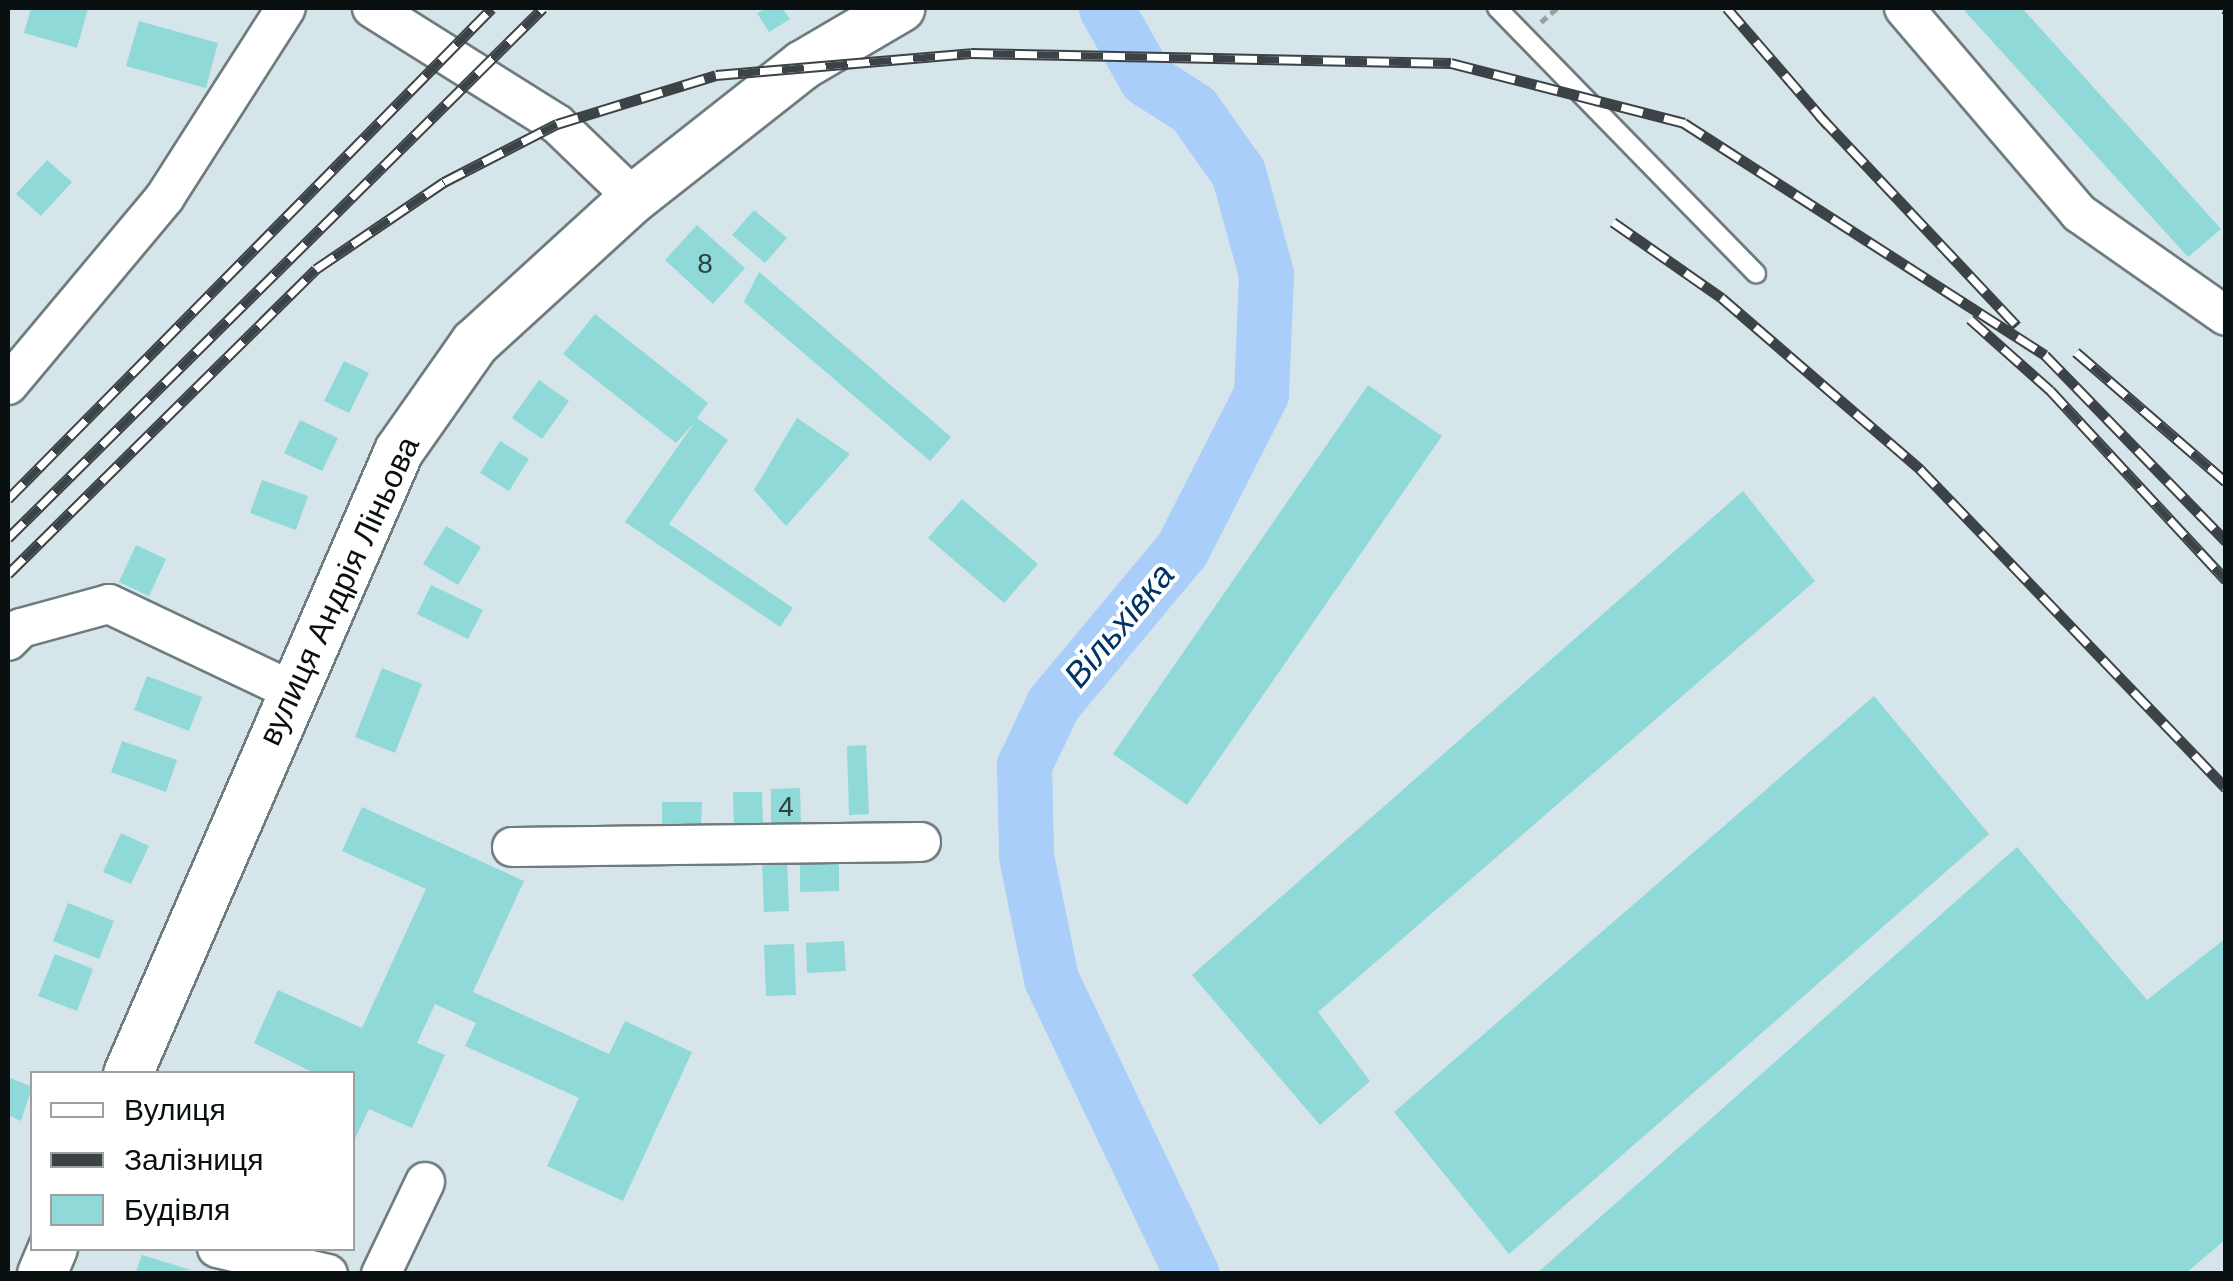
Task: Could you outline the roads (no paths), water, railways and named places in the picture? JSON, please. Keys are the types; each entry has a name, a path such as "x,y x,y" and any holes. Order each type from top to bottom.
{"street":[{"path":"8,385 165,197 286,8"},
{"path":"372,8 557,124 634,198"},
{"name":"вулиця Андрія Ліньова","path":"129,1071 288,689 400,451 475,342 634,198 802,65 900,8"},
{"path":"1904,8 2080,213 2226,316"},
{"path":"8,641 21,628 109,604 288,689"},
{"path":"512,846 921,842"},
{"path":"381,1274 425,1182"},
{"path":"230,1251 328,1274"}],"lane":[{"path":"1497,8 1756,273"}],"waterway":[{"name":"Вільхівка","path":"1106,8 1146,79 1193,109 1238,172 1266,274 1261,394 1182,549 1053,704 1024,765 1026,856 1051,979 1192,1274"}],"railway":[{"path":"8,499 492,8"},
{"path":"8,538 543,8"},
{"path":"1727,8 1828,125"},
{"path":"8,574 316,269 444,182 557,124 716,75 971,53 1451,63 1684,123 2045,355 2226,541"},
{"path":"1819,115 2017,326"},
{"path":"1613,222 1722,298 1920,469 2226,788"},
{"path":"1970,319 2050,390 2226,580"},
{"path":"2076,352 2226,482"}]}
